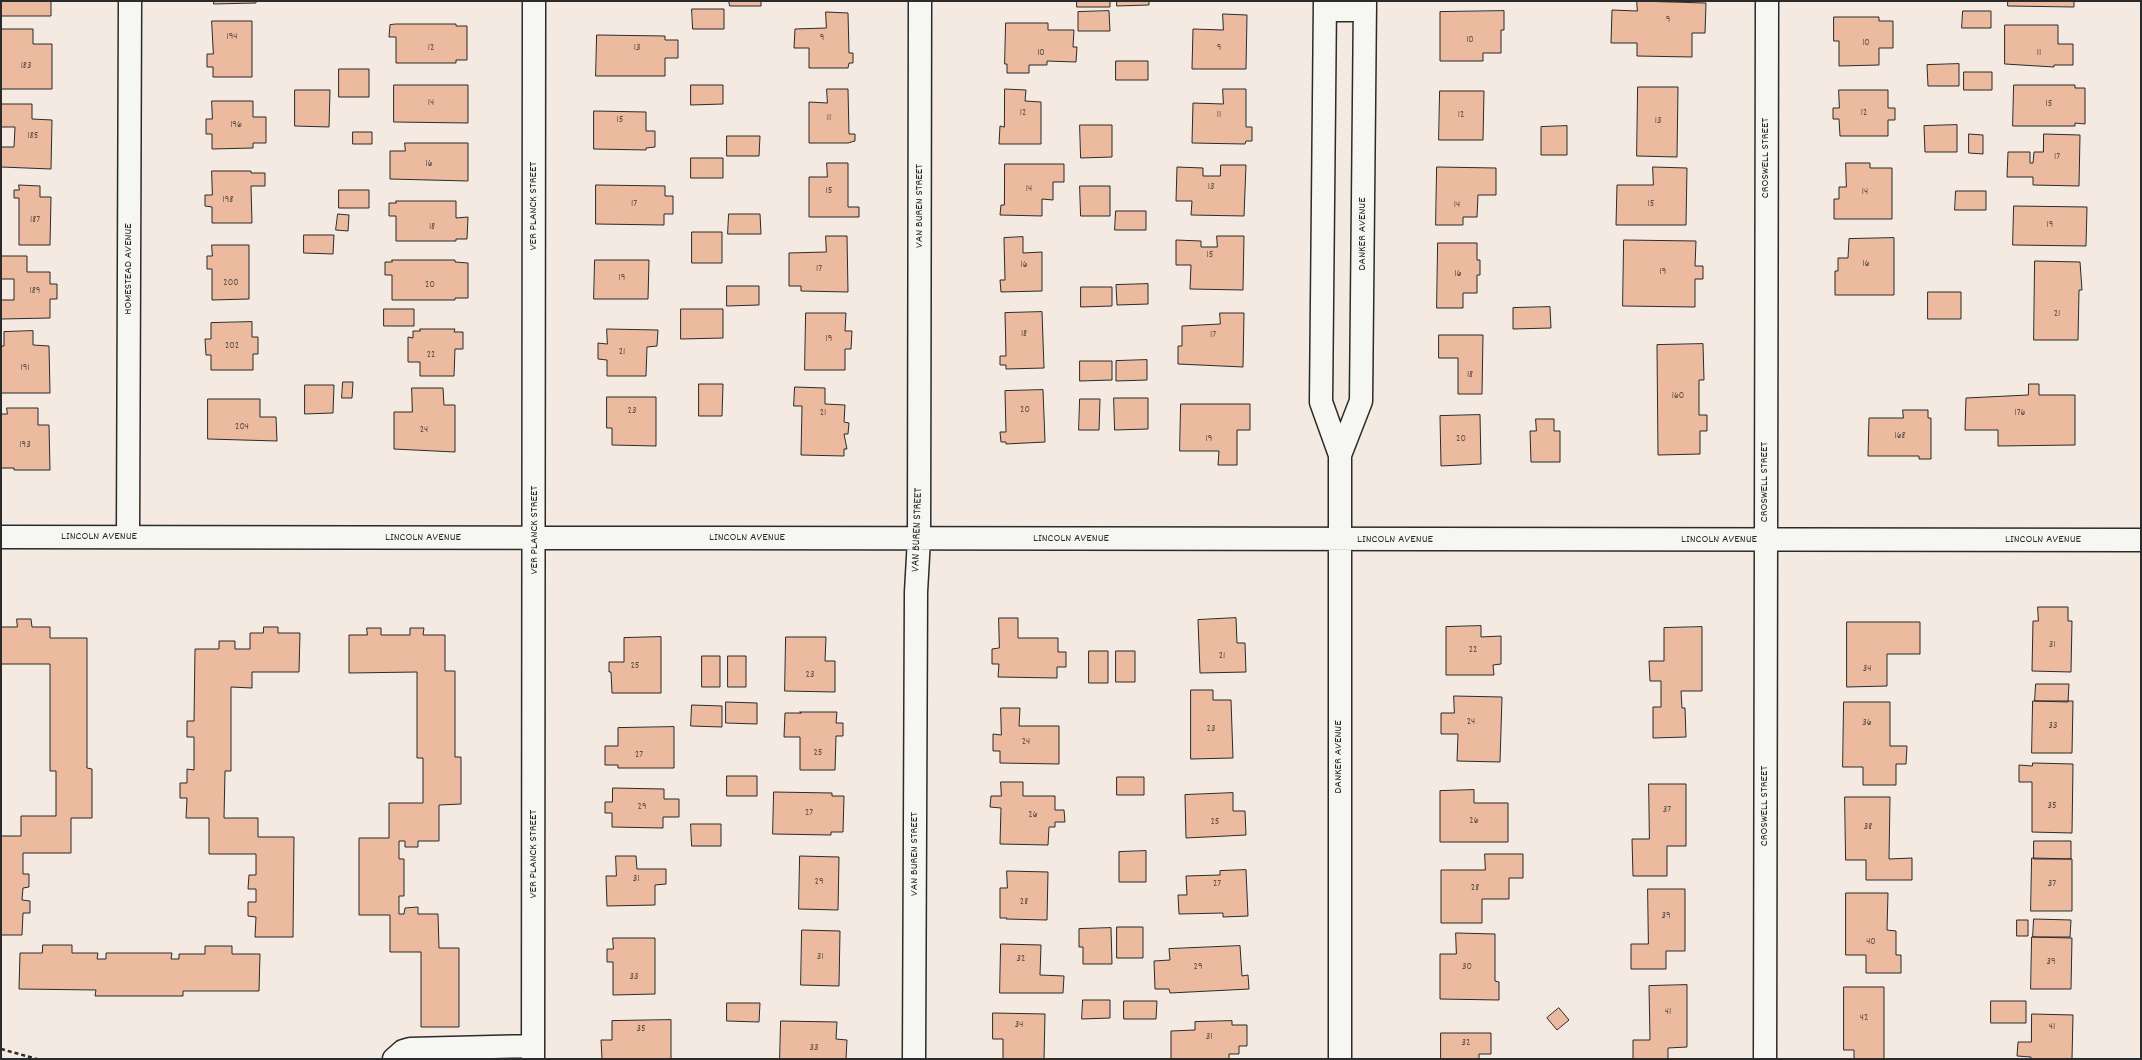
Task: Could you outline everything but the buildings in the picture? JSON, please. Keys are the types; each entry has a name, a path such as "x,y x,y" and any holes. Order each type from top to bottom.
{"street":[{"name":"HOMESTEAD AVENUE","path":"128,538 130,1"},
{"name":"VER PLANCK STREET","path":"533,1052 535,538 534,1"},
{"name":"VAN BUREN STREET","path":"914,1059 916,592 919,539 920,1"},
{"name":"CROSWELL STREET","path":"1765,1059 1767,1"},
{"name":"DANKER AVENUE","path":"1340,456 1361,401 1365,5 1325,5 1321,402 1340,456 1340,1059"},
{"name":"LINCOLN AVENUE","path":"1,537 2141,540"},
{"path":"394,1059 403,1051 410,1049 533,1052"}],"path":[{"path":"1,1049 37,1059"}]}
